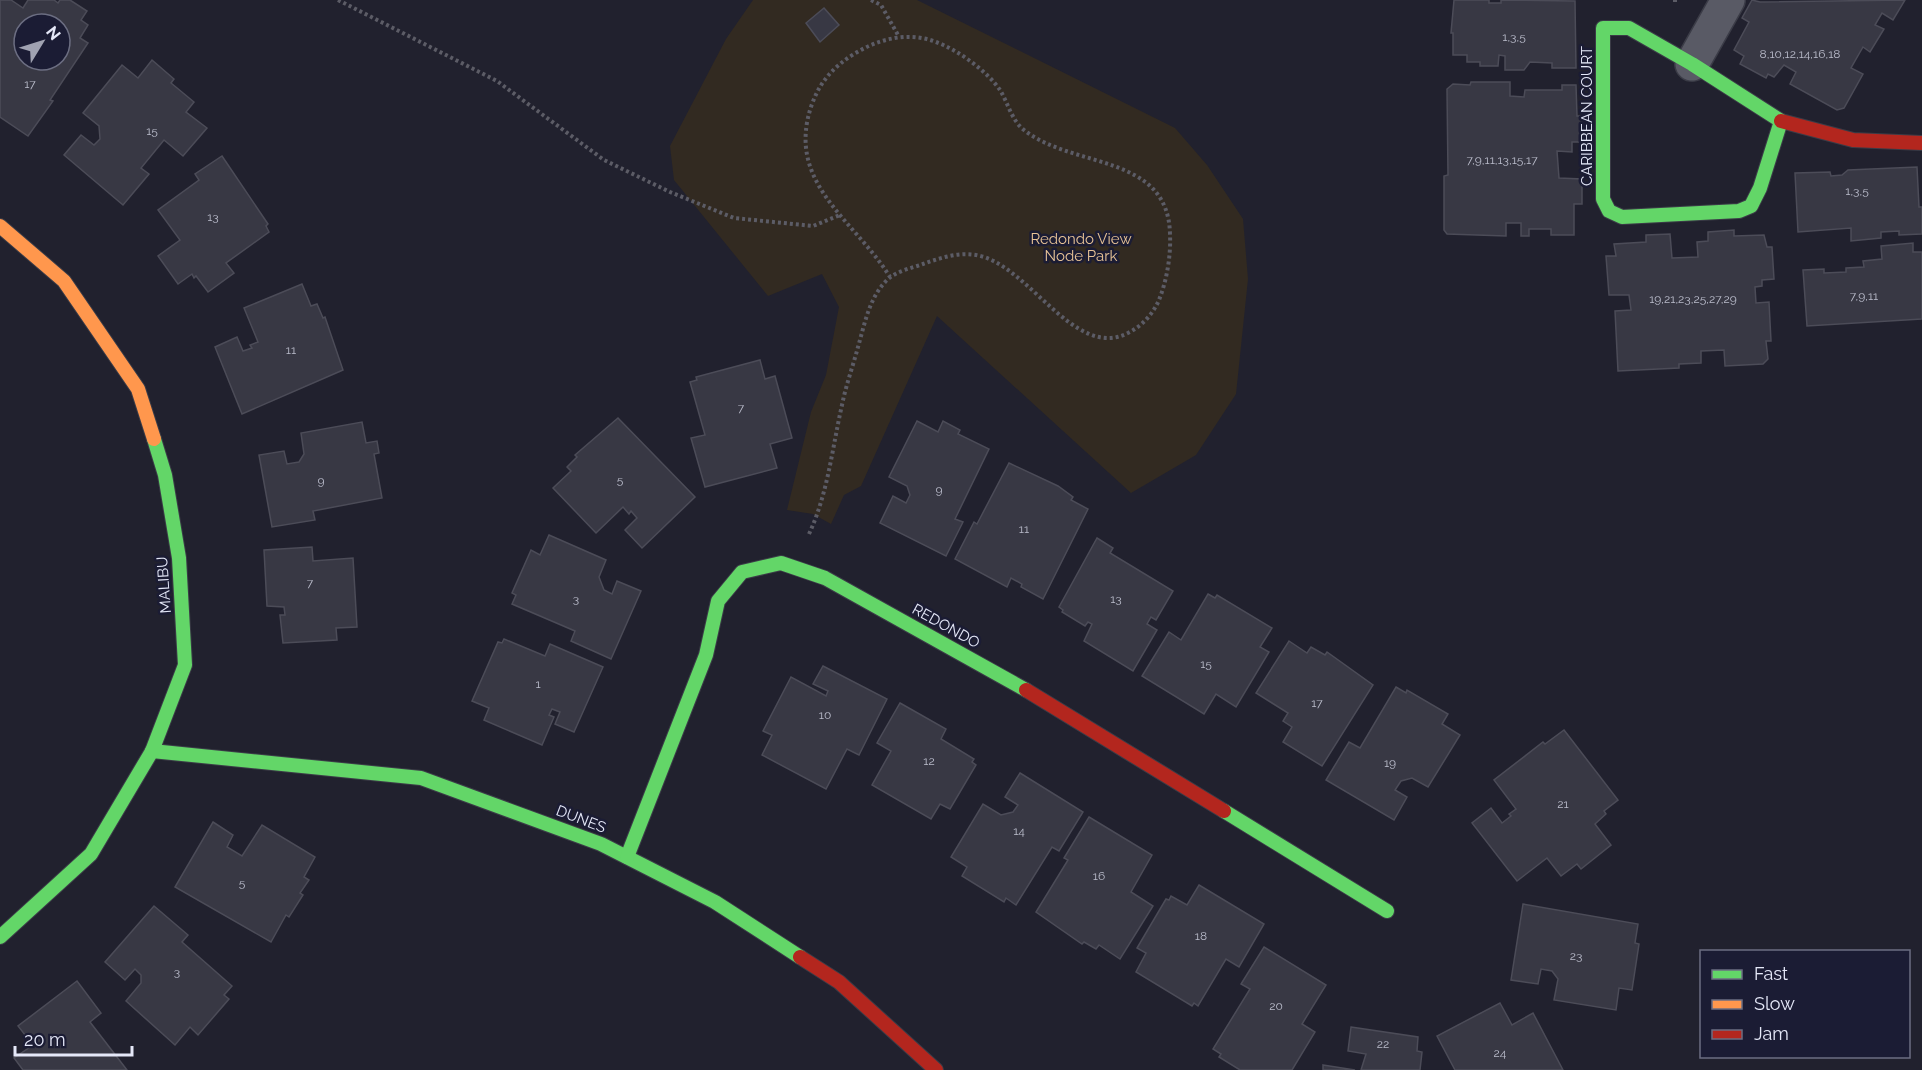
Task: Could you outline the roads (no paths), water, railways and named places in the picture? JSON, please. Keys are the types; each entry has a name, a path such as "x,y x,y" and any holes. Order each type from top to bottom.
{"street":[{"path":"1728,0 1692,64 1781,121 1852,140 1922,142"},
{"name":"CARIBBEAN COURT","path":"1692,64 1629,28 1603,28 1603,200 1609,211 1622,217 1738,211 1751,206 1760,189 1781,121"},
{"name":"MALIBU","path":"0,226 64,281 138,389 165,475 179,558 185,665 152,751 91,854 0,937"},
{"name":"REDONDO","path":"627,857 706,655 718,601 742,572 781,563 825,578 1000,674 1387,911"},
{"name":"DUNES","path":"152,751 421,778 601,844 715,902 839,981 936,1070"}],"park label":[{"name":"Redondo View Node Park","path":"1081,248"}]}
